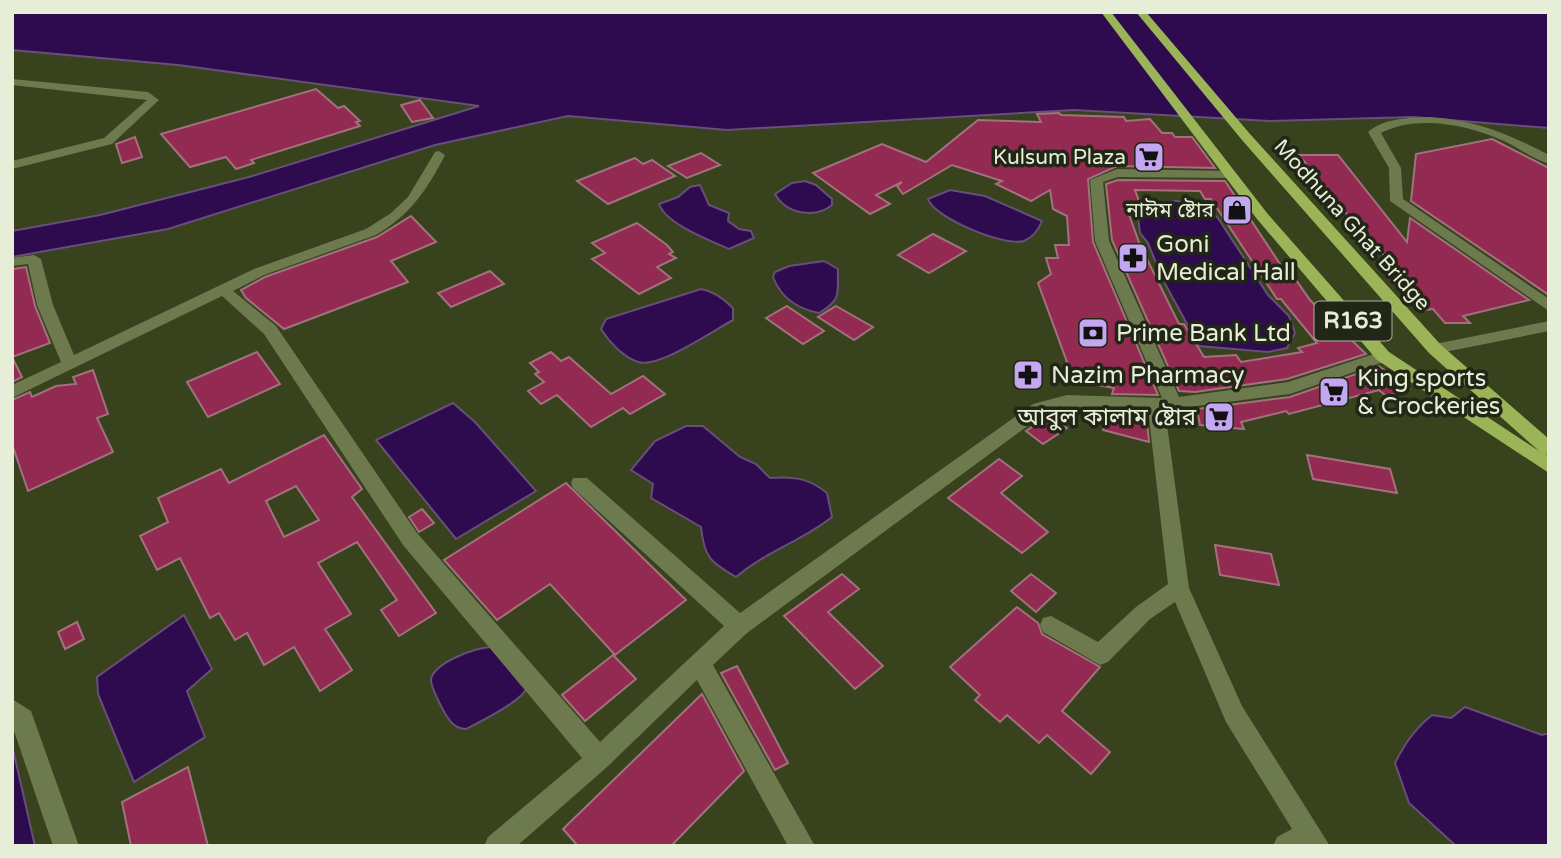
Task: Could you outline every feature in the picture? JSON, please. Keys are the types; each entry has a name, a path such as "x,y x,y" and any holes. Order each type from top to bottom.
{"main road":[{"name":"R163","path":"1106,12 1262,216 1383,356 1549,466"},
{"name":"Modhuna Ghat Bridge","path":"1141,12 1246,137 1435,349 1549,449"}],"street":[{"path":"12,82 148,95 153,100 108,141 12,165"},
{"path":"1549,160 1484,129 1402,121 1382,126 1374,132 1395,168 1397,201 1549,306"},
{"path":"1531,150 1549,149"},
{"path":"12,392 248,276 385,225 409,207 416,198 439,155"},
{"path":"1230,174 1116,173 1096,180 1102,241 1164,404 1179,588 1234,714 1313,840 1286,846"},
{"path":"12,262 34,259 45,305 70,365"},
{"path":"223,290 270,330 411,539 599,759"},
{"path":"1435,349 1549,326"},
{"path":"497,846 599,759 739,626 1039,408 1067,401 1164,404 1290,388 1383,356"},
{"path":"580,483 739,626"},
{"path":"1051,625 1100,655 1143,613 1179,588"},
{"path":"700,664 802,846"},
{"path":"12,710 23,719 66,846"}],"shaded area":[{"path":"12,12 1549,12 1549,128 1413,117 1270,121 1074,110 727,130 568,116 435,145 168,229 12,257 12,231 100,215 249,177 479,106 178,65 12,50"},
{"path":"805,181 816,185 832,199 832,205 817,212 801,212 786,206 775,194 792,183"},
{"path":"700,185 709,205 729,213 728,221 739,229 751,231 754,238 729,249 689,231 663,211 659,204 678,197 690,187"},
{"path":"950,190 985,196 1042,221 1035,232 1024,241 1002,240 987,235 956,222 933,207 928,199"},
{"path":"1177,201 1200,206 1218,218 1268,295 1289,316 1295,333 1287,348 1268,352 1199,346 1162,278 1148,243 1140,233 1137,208 1147,202"},
{"path":"824,261 838,269 838,289 832,303 819,313 804,309 791,301 773,277 775,272 789,266"},
{"path":"701,289 718,296 733,308 733,320 659,360 647,363 632,360 608,339 601,329 606,319"},
{"path":"453,403 475,422 536,491 456,539 376,440"},
{"path":"686,426 703,426 740,457 756,464 770,478 786,477 814,484 827,493 832,517 759,560 736,577 727,572 710,558 704,545 701,527 651,498 653,484 631,470 655,441"},
{"path":"184,615 212,669 187,691 205,737 134,782 98,694 97,677"},
{"path":"491,647 527,688 500,711 466,729 459,728 449,720 442,709 431,679 440,667 448,662 466,653"},
{"path":"1465,707 1542,735 1549,733 1549,846 1456,846 1409,803 1395,763 1403,749 1415,731 1432,715 1451,718"},
{"path":"12,745 35,846 12,846"}],"building":[{"path":"316,89 338,108 344,106 360,121 356,122 360,126 251,160 254,163 236,169 226,157 190,167 161,134"},
{"path":"420,100 433,118 412,122 401,105"},
{"path":"1037,114 1124,117 1126,121 1150,119 1162,133 1172,133 1175,137 1192,137 1215,168 1117,166 1088,179 1093,242 1158,395 1112,394 1114,388 1074,381 1038,283 1051,274 1046,258 1058,258 1055,245 1069,245 1067,216 1053,209 1050,190 1031,201 996,184 1002,181 952,165 903,194 897,186 902,182 876,195 890,204 870,214 813,173 882,144 926,162 978,120 1041,122"},
{"path":"135,137 142,157 122,163 116,144"},
{"path":"1492,139 1549,168 1549,295 1411,201 1416,154"},
{"path":"701,153 720,165 687,178 668,166"},
{"path":"1299,155 1338,155 1407,242 1410,218 1529,300 1463,316 1470,323 1445,323 1433,309 1426,310 1405,287 1412,287 1345,212"},
{"path":"635,158 643,164 652,160 675,176 608,204 577,181"},
{"path":"1118,180 1225,181 1282,267 1287,267 1310,300 1366,354 1287,379 1195,392 1179,391 1112,240 1106,184","holes":["1135,190 1200,191 1205,199 1211,199 1277,299 1281,299 1317,343 1298,348 1302,352 1241,362 1236,355 1204,357 1184,324 1179,324 1140,245 1126,206 1127,203 1140,204"]},
{"path":"411,216 436,242 391,261 408,282 284,329 246,298 241,290 265,277 377,237"},
{"path":"637,223 667,245 673,252 669,254 676,258 657,267 671,278 639,294 592,259 605,253 592,243"},
{"path":"933,234 966,251 929,273 898,255"},
{"path":"26,267 35,306 50,343 12,357 12,269"},
{"path":"490,271 504,284 451,307 438,293"},
{"path":"787,306 824,331 803,344 766,318"},
{"path":"836,306 873,327 854,340 818,317"},
{"path":"257,352 280,384 208,417 187,382"},
{"path":"551,352 561,361 569,357 611,394 643,376 665,394 630,414 623,408 591,427 557,395 541,404 528,391 544,382 535,374 539,372 530,363"},
{"path":"12,357 22,377 12,382"},
{"path":"1379,366 1409,389 1386,396 1379,390 1289,414 1286,411 1241,422 1244,429 1200,425 1197,409 1290,397"},
{"path":"93,370 108,414 97,418 113,452 28,491 12,444 12,400 30,392 32,397 56,386 76,384 73,377"},
{"path":"1108,411 1146,412 1149,442 1103,430"},
{"path":"1049,415 1067,428 1043,444 1026,431"},
{"path":"324,435 362,489 352,497 436,613 399,636 381,610 397,600 357,542 318,563 351,614 325,629 352,670 320,691 294,647 264,665 247,633 235,640 219,613 210,618 180,558 157,570 140,536 168,522 158,498 221,469 229,483","holes":["296,486 319,520 284,537 266,501"]},
{"path":"1307,455 1390,469 1397,493 1313,479"},
{"path":"999,459 1022,476 1001,493 1048,532 1022,553 948,498"},
{"path":"566,483 686,600 615,655 550,584 497,620 444,560"},
{"path":"422,509 434,523 419,532 409,517"},
{"path":"1215,545 1271,554 1279,585 1220,575"},
{"path":"842,574 859,589 828,612 883,666 855,689 784,616"},
{"path":"1031,574 1056,593 1036,612 1011,591"},
{"path":"1017,607 1038,623 1042,634 1100,667 1062,711 1110,752 1091,774 1047,735 1039,743 1007,715 1000,722 975,700 980,695 950,667"},
{"path":"77,622 84,639 65,649 58,632"},
{"path":"613,655 636,679 585,721 562,695"},
{"path":"737,666 788,763 775,770 721,673"},
{"path":"702,694 744,771 671,846 578,846 563,829"},
{"path":"188,767 208,846 131,846 122,802"}],"place":[{"name":"Kulsum Plaza","path":"1149,157"},
{"name":"নাঈম ষ্টোর","path":"1237,210"},
{"name":"Goni Medical Hall","path":"1133,258"},
{"name":"Prime Bank Ltd","path":"1093,333"},
{"name":"Nazim Pharmacy","path":"1028,375"},
{"name":"King sports & Crockeries","path":"1334,392"},
{"name":"আবুল কালাম ষ্টোর","path":"1219,417"}]}
